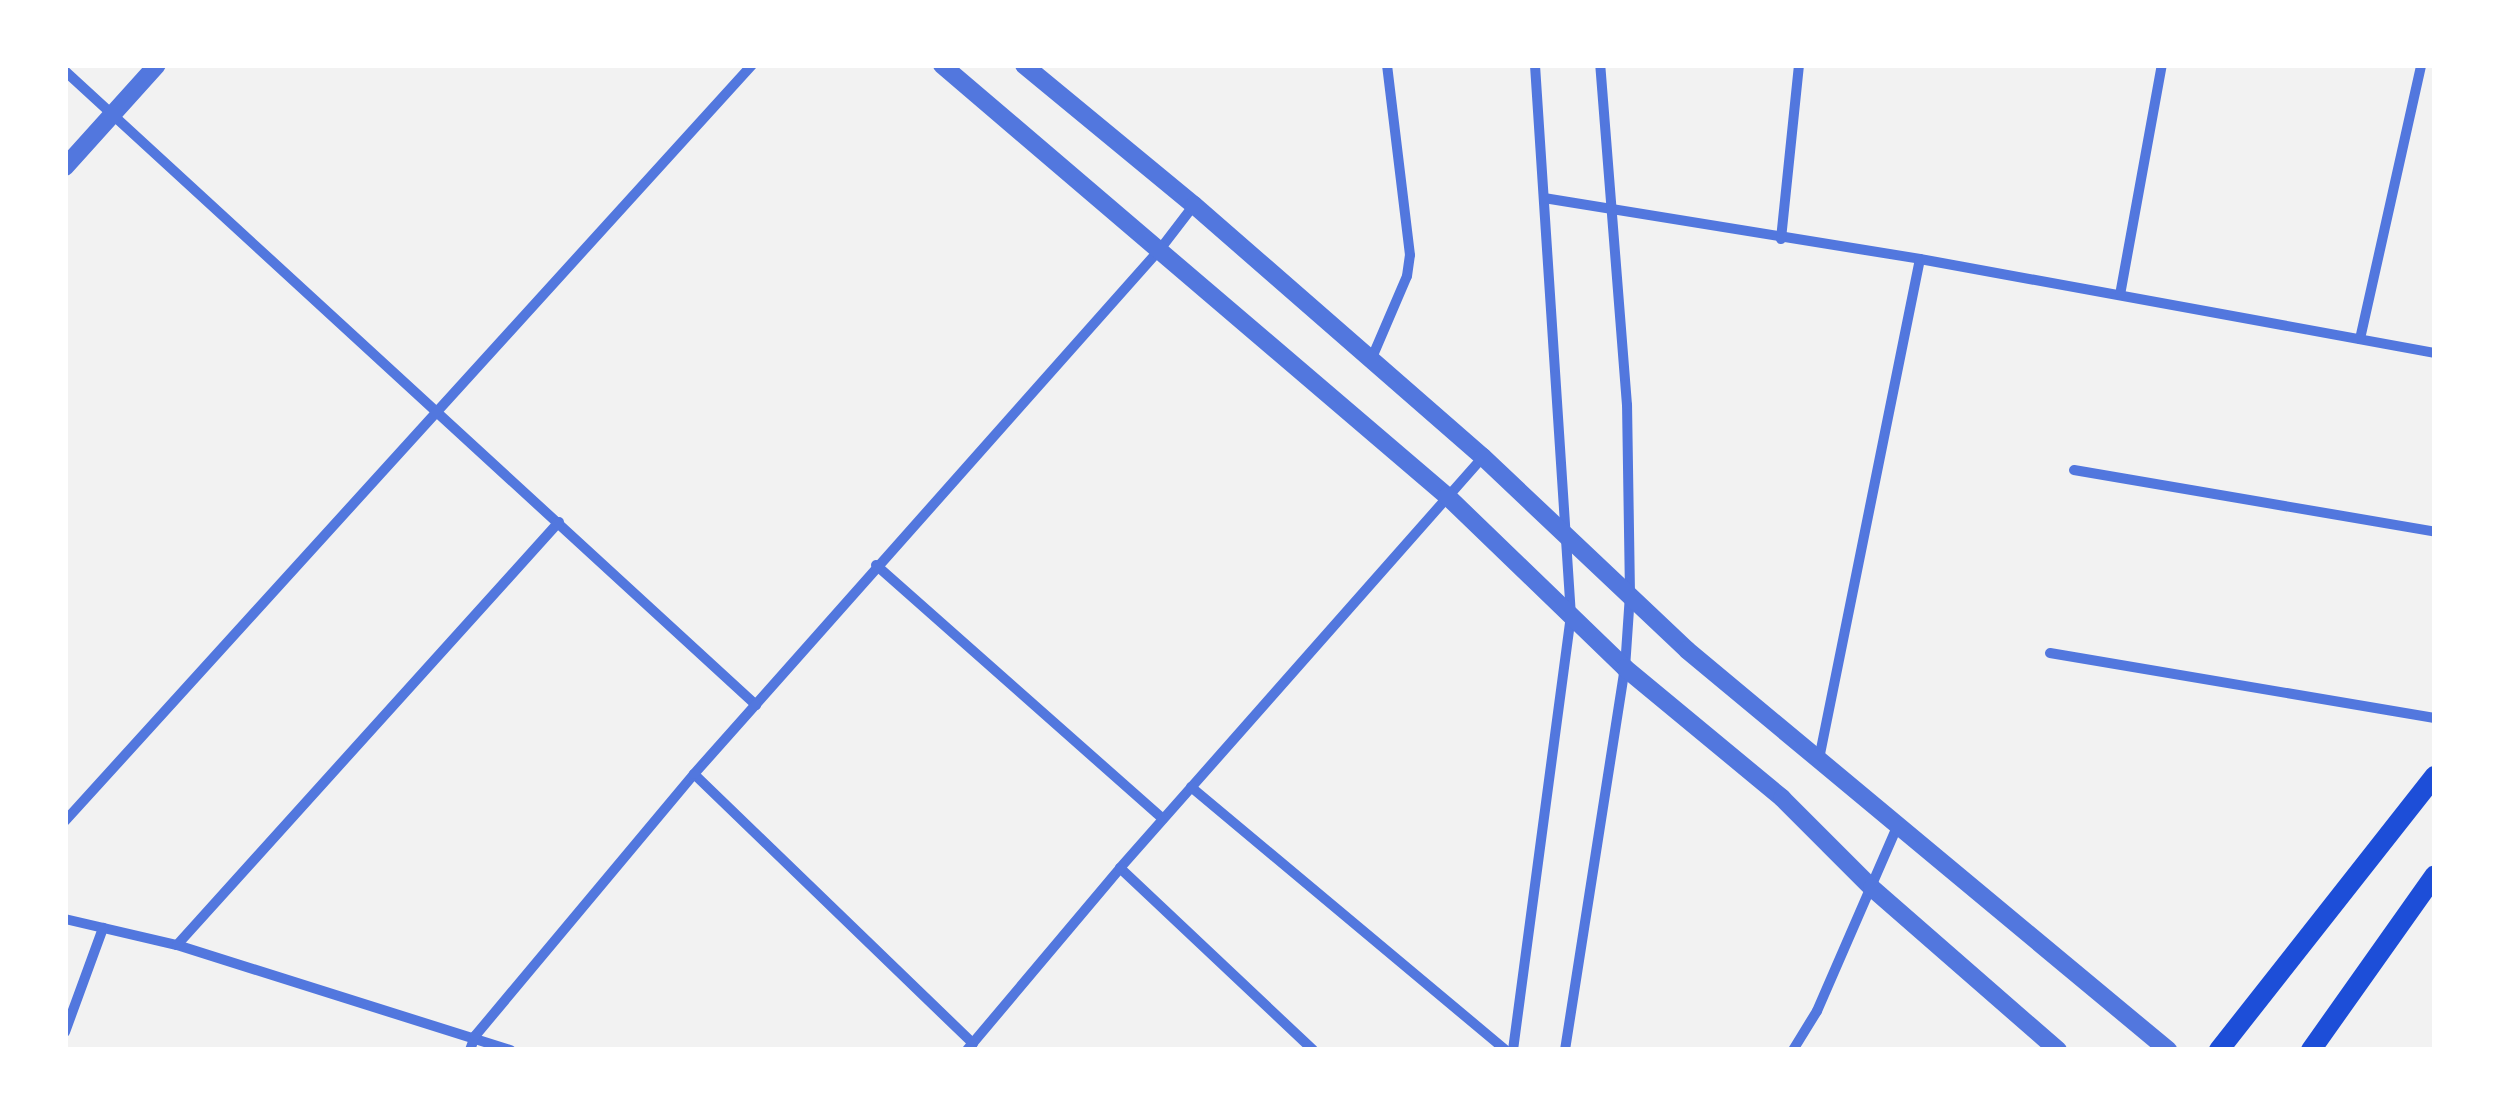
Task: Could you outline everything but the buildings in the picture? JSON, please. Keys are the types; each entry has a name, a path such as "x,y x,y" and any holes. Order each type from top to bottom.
{"main road":[{"path":"2219,1050 2435,776"},
{"path":"2310,1050 2435,876"}],"street":[{"path":"65,166 157,65"},
{"path":"65,821 752,65"},
{"path":"942,65 1447,496 1626,668 1782,798 1872,888 2058,1050"},
{"path":"1024,65 1194,205 1483,457 1688,650 2168,1050"},
{"path":"1371,361 1407,276 1410,255 1387,65"},
{"path":"1509,1050 1570,616 1535,65"},
{"path":"1565,1050 1626,668 1630,594 1627,404 1600,65"},
{"path":"1780,239 1798,65"},
{"path":"2120,294 2162,65"},
{"path":"2360,339 2421,65"},
{"path":"65,71 434,414 558,522 756,705"},
{"path":"1544,198 2120,294 2435,352"},
{"path":"470,1050 475,1036 694,774 1161,248 1194,205"},
{"path":"1818,759 1920,260"},
{"path":"694,774 970,1046 1120,868 1483,457"},
{"path":"2074,470 2435,532"},
{"path":"177,945 558,522"},
{"path":"876,565 1163,820"},
{"path":"2050,654 2435,718"},
{"path":"1191,787 1509,1050"},
{"path":"1793,1050 1818,1011 1898,825"},
{"path":"1120,868 1313,1050"},
{"path":"65,919 177,945 510,1050"},
{"path":"65,1032 102,928"}]}
